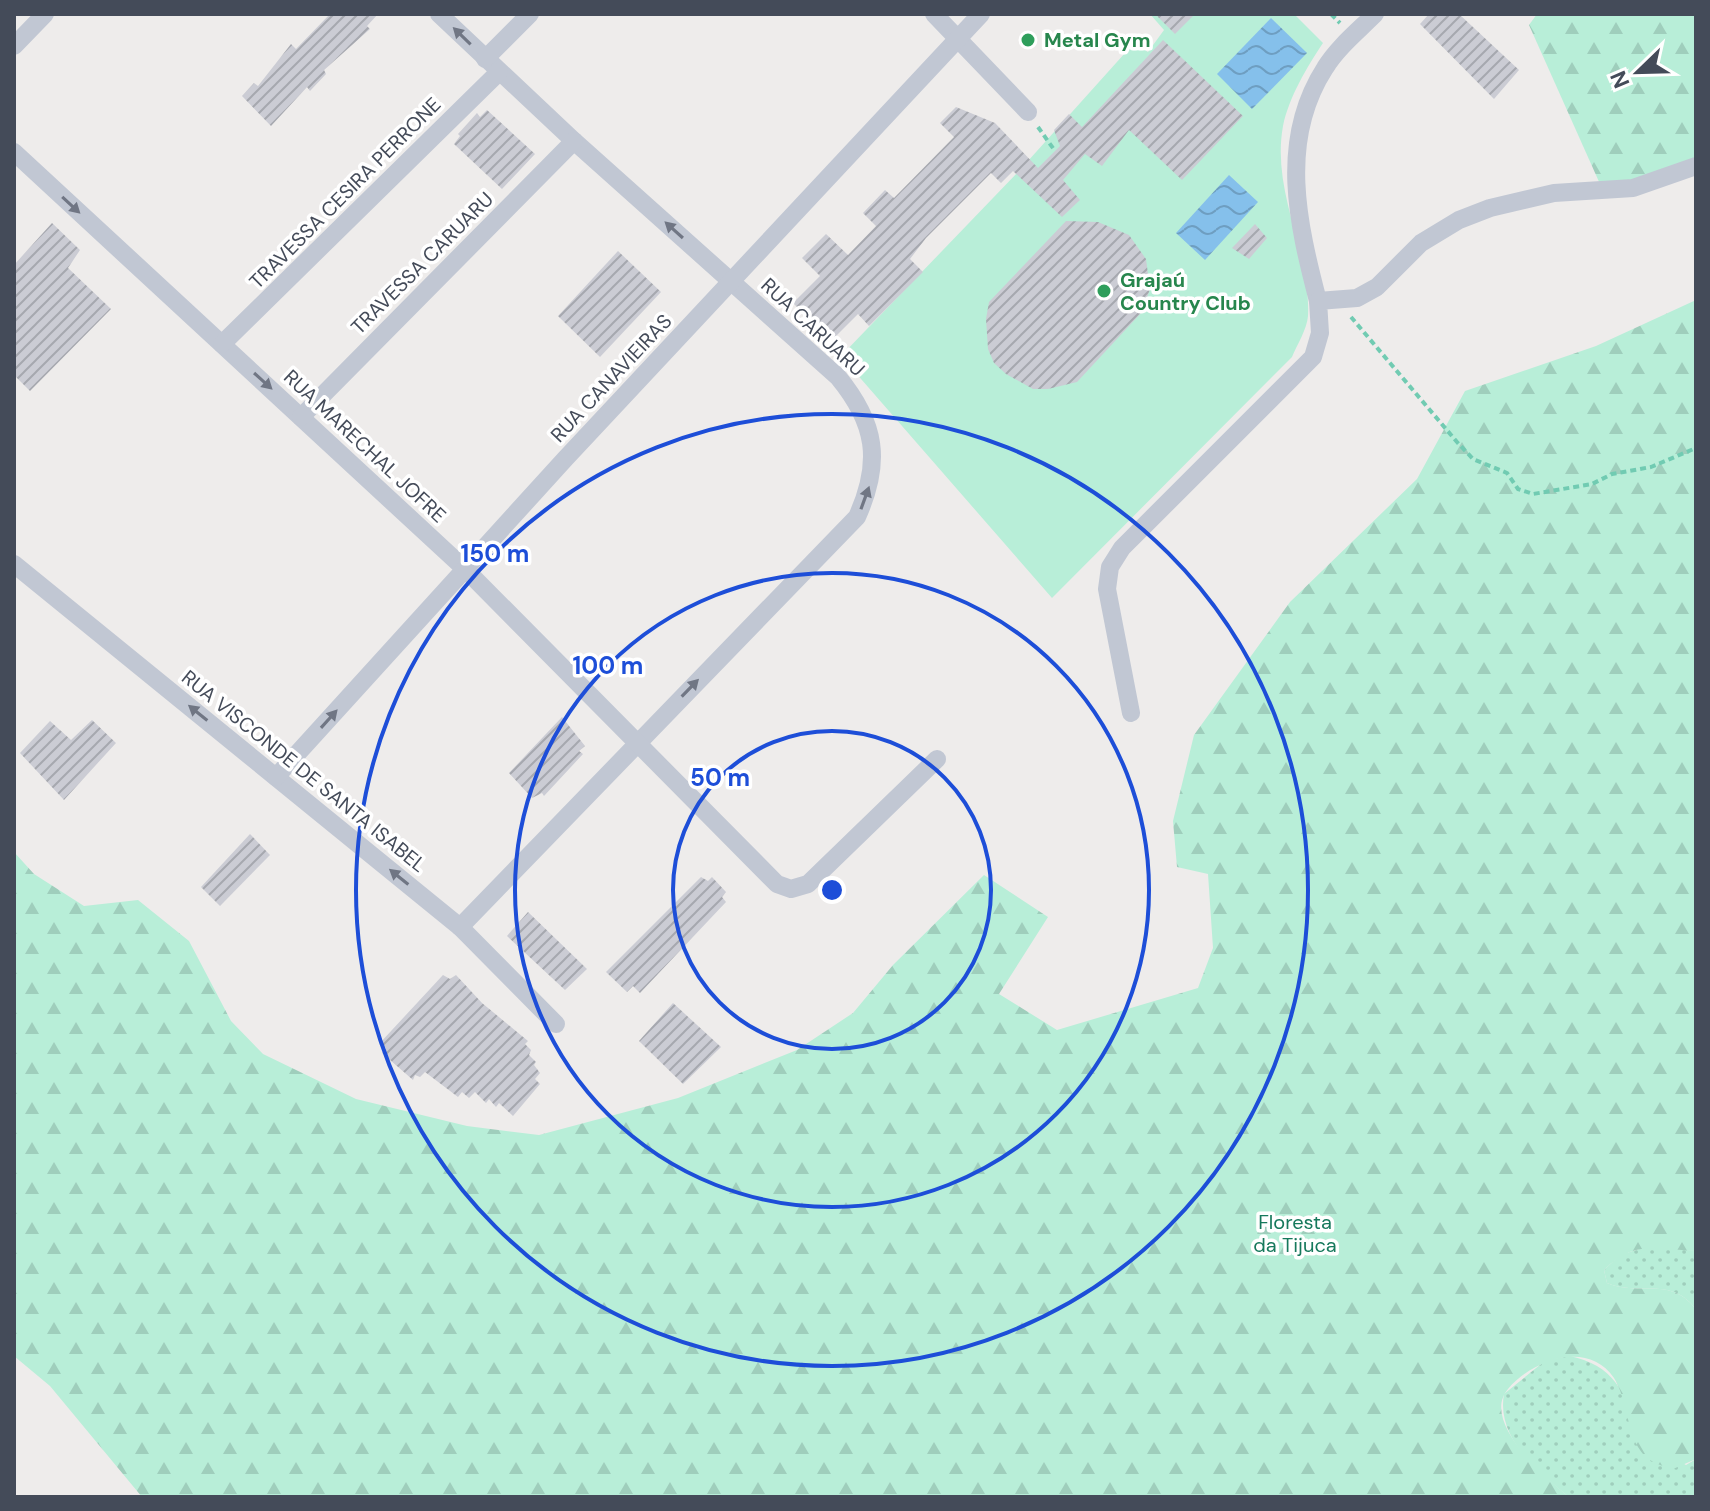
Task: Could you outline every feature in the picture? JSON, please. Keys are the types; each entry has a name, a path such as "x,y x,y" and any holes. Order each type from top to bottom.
{"street":[{"path":"14,46 45,14"},
{"name":"RUA CARUARU","path":"439,14 574,141 838,377 859,402 873,453 872,474 857,517 460,927"},
{"name":"TRAVESSA CESIRA PERRONE","path":"222,344 492,66 530,14"},
{"path":"934,14 1028,112"},
{"name":"RUA CANAVIEIRAS","path":"276,777 981,14"},
{"path":"1131,713 1107,589 1110,567 1122,548 1313,357 1327,300 1299,219 1294,174 1299,135 1307,102 1325,67 1375,14"},
{"name":"TRAVESSA CARUARU","path":"301,417 574,141"},
{"name":"RUA MARECHAL JOFRE","path":"14,152 466,570 777,884 791,889 808,884 937,759"},
{"path":"1327,300 1357,298 1377,287 1421,243 1459,220 1490,208 1554,193 1633,188 1696,166"},
{"name":"RUA VISCONDE DE SANTA ISABEL","path":"14,564 460,927 556,1024"}],"path":[{"path":"1028,112 1055,151"},
{"path":"1327,300 1473,459 1507,473 1518,489 1533,494 1569,490 1612,474 1651,467 1696,448"}],"green space":[{"name":"Grajaú Country Club","path":"1150,14 1294,14 1323,43 1290,104 1283,126 1281,150 1286,198 1304,269 1308,316 1292,357 1052,598 841,356 1019,171 1134,43 1148,52 1164,30"},
{"path":"1537,14 1696,14 1696,161 1639,179 1600,184 1529,25"},
{"name":"Floresta da Tijuca","path":"1696,300 1696,1251 1636,1250 1615,1260 1604,1270 1607,1283 1619,1287 1665,1290 1686,1299 1696,1309 1696,1459 1673,1469 1645,1456 1634,1440 1614,1378 1603,1366 1590,1359 1575,1357 1545,1362 1531,1370 1508,1389 1502,1402 1502,1417 1519,1448 1569,1497 142,1497 50,1386 14,1356 14,852 34,874 84,906 138,900 189,941 231,1021 263,1054 356,1099 467,1126 539,1135 678,1098 797,1050 853,1013 893,965 984,875 1048,917 999,994 1057,1030 1198,988 1213,948 1208,874 1177,867 1173,821 1194,735 1290,602 1417,479 1465,391 1596,346"},
{"path":"1649,1246 1696,1251 1696,1309 1686,1299 1665,1290 1619,1287 1607,1283 1604,1270 1620,1255"},
{"path":"1570,1356 1597,1366 1616,1383 1627,1405 1633,1434 1686,1465 1696,1459 1696,1497 1569,1497 1522,1453 1506,1425 1504,1394 1546,1360"}],"water":[{"path":"1271,18 1307,53 1252,109 1217,74"},
{"path":"1229,175 1258,202 1205,260 1176,233"}],"building":[{"path":"330,14 378,14 367,26 370,29 324,70 326,74 310,91 307,87 271,126 242,96 254,83 258,86 291,44 296,49"},
{"path":"1155,14 1195,14 1175,34"},
{"path":"1429,14 1459,14 1519,70 1494,99 1420,24"},
{"path":"1163,40 1243,116 1182,180 1129,130 1102,166 1085,154 1063,180 1080,200 1062,217 1013,171 1001,183 991,173 926,238 910,259 923,272 869,326 858,314 831,341 793,303 820,276 802,258 826,234 848,255 876,226 863,213 885,190 894,198 954,137 940,123 956,107 995,123 1038,168 1060,146 1054,130 1069,114 1082,127"},
{"path":"487,110 535,154 502,189 454,144 460,136 458,134 477,113 480,117"},
{"path":"1066,221 1098,222 1129,235 1146,259 1150,289 1142,312 1077,382 1033,389 1006,374 994,363 988,349 986,319 989,302"},
{"path":"52,223 80,250 68,268 111,309 30,391 14,375 14,265"},
{"path":"1255,224 1267,238 1249,259 1232,248"},
{"path":"618,251 661,292 600,357 558,316"},
{"path":"562,717 585,746 579,751 583,754 544,796 542,793 532,798 509,773"},
{"path":"92,720 116,743 64,800 20,753 50,721 71,740"},
{"path":"250,834 270,855 220,906 201,887"},
{"path":"701,877 708,881 712,877 726,892 722,897 726,902 640,993 633,986 627,992 606,972"},
{"path":"528,912 587,969 565,990 507,936"},
{"path":"443,975 450,979 456,975 482,1003 528,1041 525,1044 536,1062 534,1065 540,1073 535,1079 540,1084 513,1116 499,1103 496,1107 489,1099 486,1103 475,1092 469,1098 462,1092 458,1097 425,1072 420,1077 415,1075 413,1080 382,1053 386,1048 379,1044"},
{"path":"673,1003 721,1047 683,1084 639,1041"}],"place":[{"name":"Metal Gym","path":"1028,40"},
{"name":"Grajaú Country Club","path":"1104,291"}]}
